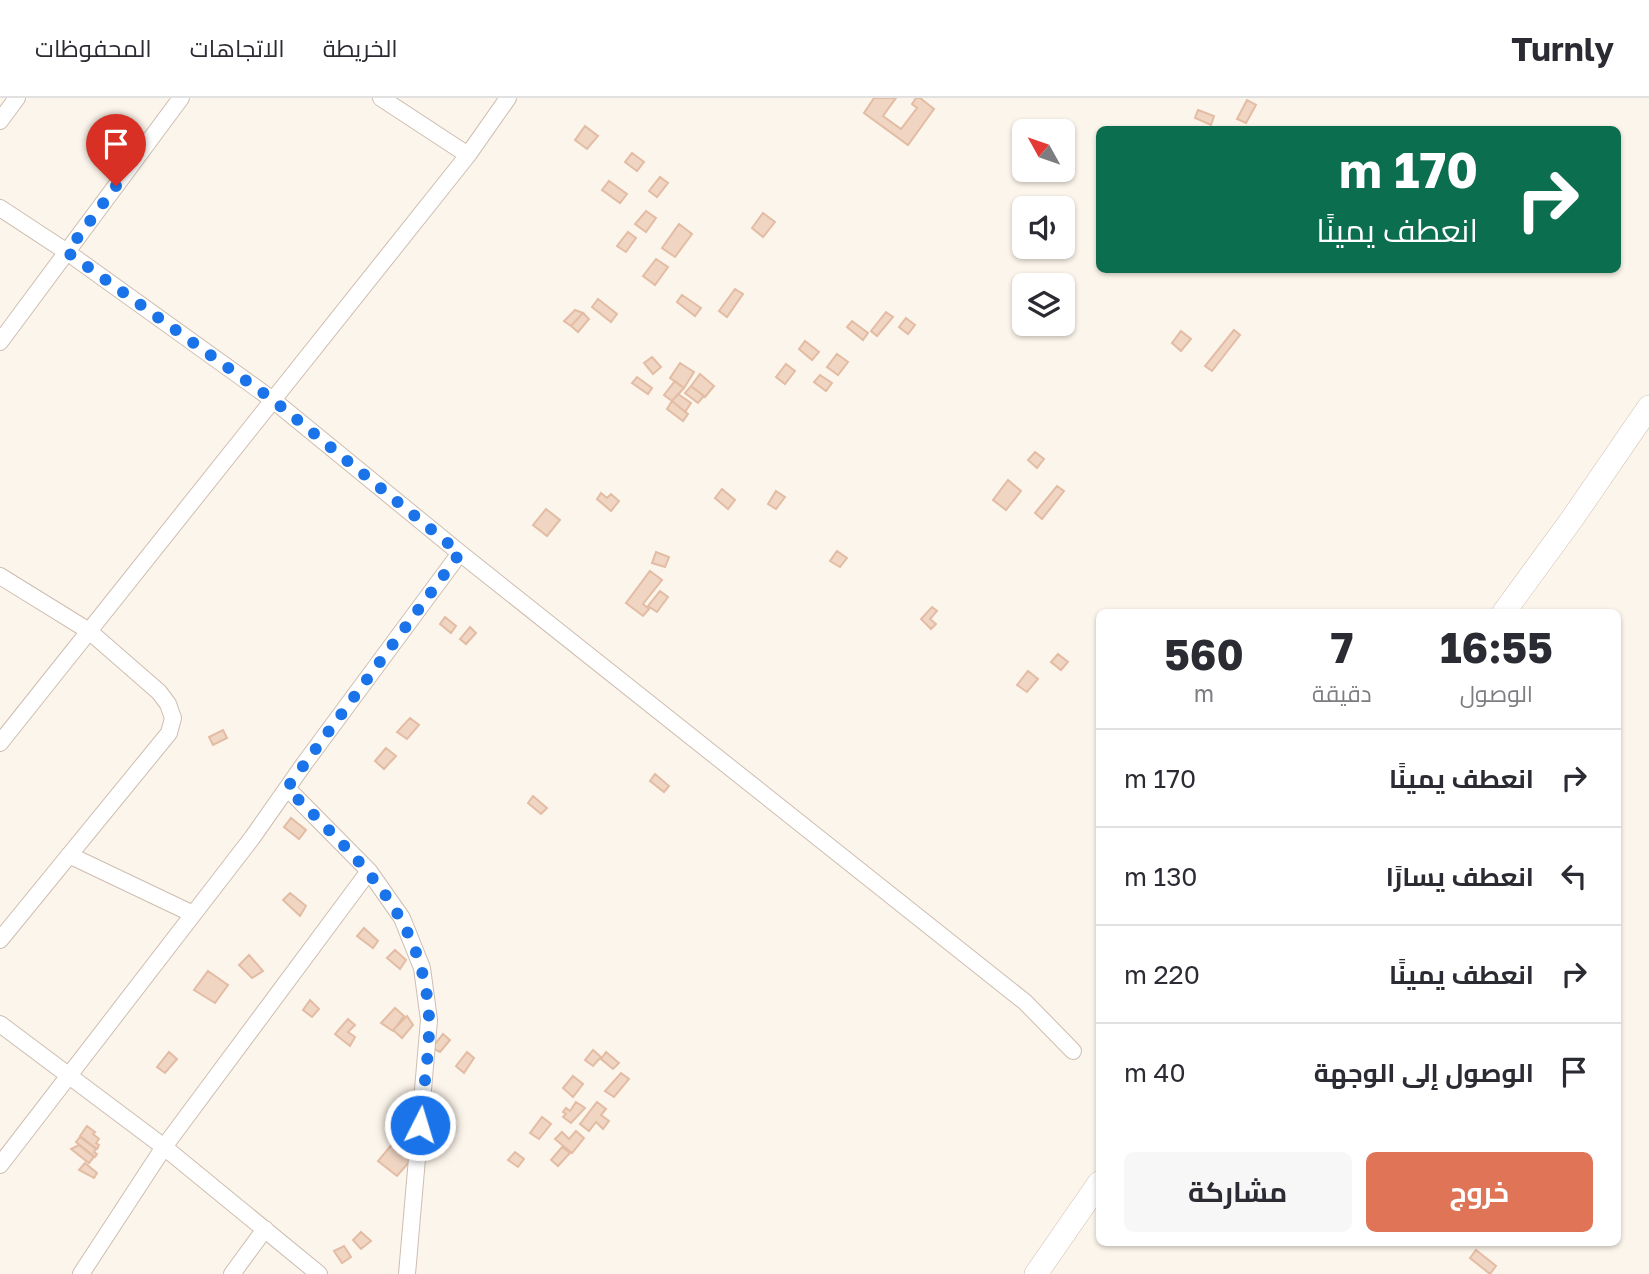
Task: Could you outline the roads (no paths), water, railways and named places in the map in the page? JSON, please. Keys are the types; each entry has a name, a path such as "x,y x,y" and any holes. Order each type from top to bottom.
{"main road":[{"path":"1506,609 1649,407"},
{"path":"1036,1274 1096,1187"}],"street":[{"path":"0,121 17,98"},
{"path":"0,342 181,98"},
{"path":"381,98 468,155"},
{"path":"0,743 468,155 508,98"},
{"path":"0,208 67,252 273,400 460,553 1025,1002 1073,1051"},
{"path":"0,1165 253,838 460,553"},
{"path":"0,576 89,631 159,692 168,704 173,718 169,733 0,940"},
{"path":"287,788 369,871 402,918 422,968 429,1020 407,1274"},
{"path":"69,855 193,914"},
{"path":"81,1274 164,1147 369,871"},
{"path":"0,1024 164,1147 319,1274"},
{"path":"232,1274 265,1229"}]}
